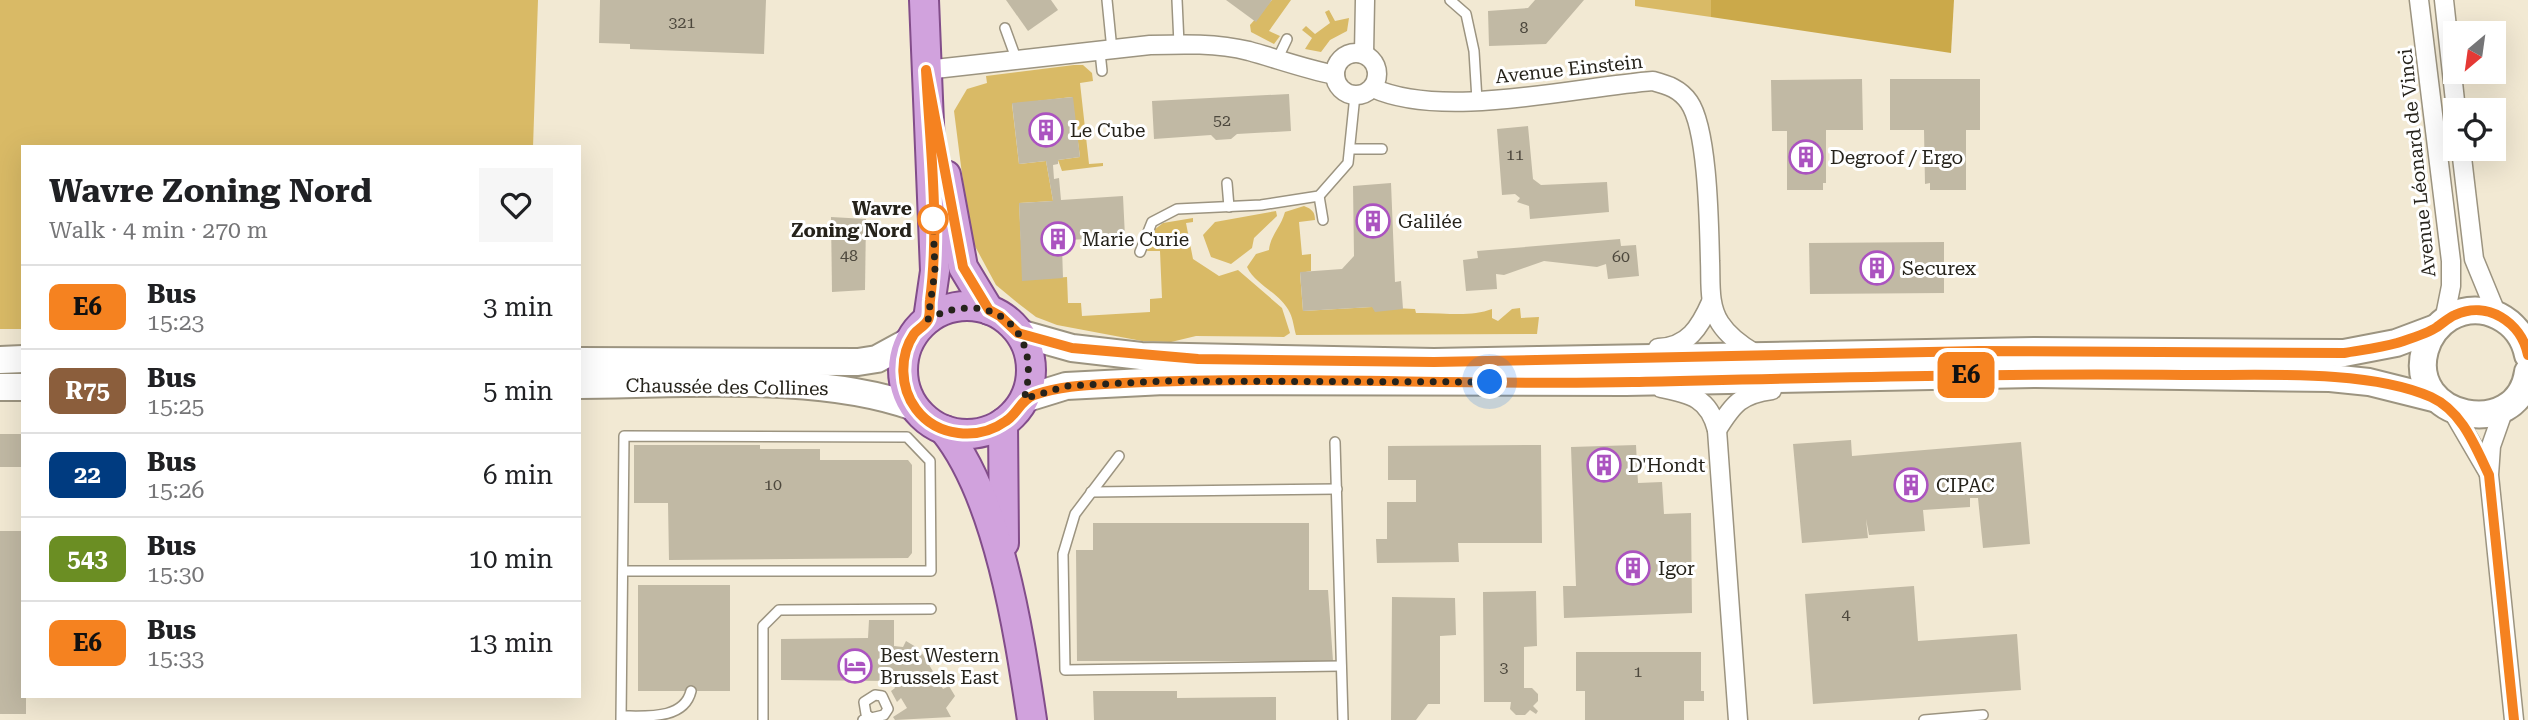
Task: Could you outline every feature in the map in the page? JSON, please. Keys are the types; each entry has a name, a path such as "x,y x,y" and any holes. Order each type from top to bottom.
{"main road":[{"path":"924,0 935,271 928,319"},
{"path":"926,70 963,267 989,310"},
{"path":"957,308 989,310 1000,316 1018,333 1029,354 1031,377 1024,399 1003,424 984,432 964,435 944,430 927,420 914,407 905,386 903,363 910,341 928,319 957,308"},
{"path":"1018,333 1072,348 1141,356 1434,362 2034,351 2344,353 2396,343 2469,311 2514,326 2528,355"},
{"path":"2440,325 2428,341 2423,372 2445,405"},
{"name":"Chaussée des Collines","path":"581,361 858,362 877,359 910,341"},
{"path":"0,360 21,359"},
{"path":"1024,399 1066,386 1164,381 1626,382 1974,374 2330,378 2369,382 2445,405 2470,416 2488,415 2520,391"},
{"name":"Chaussée des Collines","path":"581,385 772,384 854,391 914,407"},
{"path":"0,387 21,387"},
{"path":"1003,424 1005,570"},
{"path":"944,430 959,448 971,473 1005,570 1032,720"}],"street":[{"path":"1364,54 1347,56 1340,60 1335,75 1341,89 1354,95 1373,88 1378,74 1375,65 1364,54 1365,0"},
{"name":"Avenue Léonard de Vinci","path":"2419,0 2451,261 2451,286 2440,325"},
{"path":"2444,0 2455,98"},
{"path":"926,70 1179,44 1247,51 1335,75"},
{"name":"Avenue Einstein","path":"1373,88 1411,101 1478,100 1653,80 1674,87 1689,102 1697,117 1706,183 1711,302 1719,323 1732,338 1756,354"},
{"path":"2462,161 2474,259 2514,326"},
{"path":"1434,362 1469,349 1674,348 1701,325 1711,302"},
{"path":"1717,430 1730,409 1750,393 1780,389 1924,388 1974,374"},
{"path":"1626,382 1697,398 1712,412 1717,430 1738,720"},
{"path":"2518,718 2489,475 2491,446 2520,391"},
{"path":"2445,405 2473,442 2489,475"}],"lane":[{"path":"1102,71 1106,51 1107,0"},
{"path":"1177,0 1179,44"},
{"path":"1450,0 1466,14 1474,51 1478,100"},
{"path":"1005,28 1017,61"},
{"path":"1276,60 1287,39"},
{"path":"1140,252 1152,222 1177,209 1261,205 1319,196 1348,163 1354,95"},
{"path":"1350,149 1382,149"},
{"path":"1227,183 1228,207"},
{"path":"1319,196 1322,220"},
{"path":"624,571 930,570 930,461 907,437 624,436 621,718 676,713 685,705 691,691"},
{"path":"1335,442 1343,720"},
{"path":"1119,456 1075,514 1063,554 1065,670 1341,666"},
{"path":"1091,492 1337,489"},
{"path":"763,720 762,626 779,610 931,609"},
{"path":"1924,720 1983,715"}],"shaded area":[{"path":"0,0 538,0 533,145 21,145 21,329 0,329"},
{"path":"1272,0 1291,0 1269,31 1280,36 1274,44 1251,32 1250,25"},
{"path":"1635,0 1711,0 1711,17 1635,6"},
{"path":"1711,0 1954,0 1951,53 1711,17"},
{"path":"1329,10 1335,21 1349,18 1347,31 1330,40 1321,52 1305,49 1312,38 1302,30 1306,26 1315,34 1330,23 1325,12"},
{"path":"1083,65 1092,73 1093,81 1080,83 1089,164 1103,163 1103,166 1062,171 1058,160 1080,157 1072,97 1012,104 1019,164 1046,161 1053,201 1019,203 1023,280 1067,277 1068,303 1081,303 1082,316 1150,312 1150,299 1162,298 1160,251 1147,251 1154,230 1163,223 1193,218 1193,222 1186,223 1193,259 1219,276 1238,270 1282,308 1290,333 1284,337 1196,336 1171,342 1142,341 1057,325 1036,317 996,285 970,237 954,111 967,89 987,83 986,76"},
{"path":"1304,206 1312,211 1315,220 1299,222 1302,255 1311,254 1311,271 1300,273 1303,311 1372,307 1415,309 1416,313 1464,314 1492,309 1492,318 1498,321 1512,309 1520,308 1521,318 1539,317 1537,334 1296,335 1286,306 1251,274 1247,267 1256,254 1269,250 1285,212"},
{"path":"1276,211 1277,216 1254,238 1252,248 1231,264 1211,257 1203,235 1215,222"}],"building":[{"path":"600,0 766,0 764,54 630,49 630,44 599,43"},
{"path":"1006,0 1051,0 1058,10 1028,31"},
{"path":"1226,0 1272,0 1256,22"},
{"path":"1535,0 1584,0 1546,44 1489,46 1488,11 1528,8"},
{"name":"Degroof / Ergo","path":"1862,79 1863,130 1826,130 1826,183 1823,183 1823,190 1787,190 1787,131 1772,131 1771,80"},
{"path":"1890,79 1980,79 1980,130 1966,130 1966,190 1930,190 1930,183 1925,184 1924,130 1890,130"},
{"path":"1289,94 1291,131 1237,134 1231,139 1216,140 1211,135 1154,139 1152,101"},
{"path":"1073,97 1080,157 1058,160 1058,164 1053,165 1054,179 1059,178 1061,200 1123,196 1125,237 1068,240 1062,247 1063,278 1022,281 1019,203 1053,201 1046,161 1019,164 1012,103"},
{"path":"1528,126 1533,179 1541,185 1607,182 1609,212 1530,219 1529,206 1517,202 1520,198 1515,194 1502,195 1497,129"},
{"name":"Galilée","path":"1391,183 1395,282 1401,281 1403,309 1375,312 1372,307 1303,311 1300,272 1342,269 1354,256 1353,186"},
{"path":"831,217 866,219 865,290 832,292"},
{"path":"1620,239 1621,246 1636,245 1639,276 1608,279 1606,264 1597,267 1544,261 1504,275 1496,274 1497,289 1466,291 1463,260 1478,258 1477,251"},
{"name":"Securex","path":"1944,242 1944,293 1810,294 1809,243"},
{"path":"0,434 21,434 21,467 0,467"},
{"name":"CIPAC","path":"1851,440 1852,456 2021,442 2030,544 1983,548 1978,498 1970,498 1970,507 1923,510 1925,531 1869,535 1866,519 1868,538 1802,543 1793,444"},
{"path":"634,445 760,445 760,449 820,449 820,460 908,460 912,465 912,553 908,558 669,560 668,503 634,503"},
{"path":"1541,445 1542,543 1458,543 1459,562 1377,563 1376,539 1387,539 1387,502 1416,502 1416,480 1388,480 1388,446"},
{"name":"Igor","path":"1636,445 1638,483 1662,482 1664,514 1691,513 1692,613 1564,618 1563,586 1576,586 1571,447"},
{"path":"1093,523 1309,523 1309,590 1328,590 1333,661 1077,661 1076,550 1093,550"},
{"path":"0,531 21,531 21,698 26,698 26,714 0,714"},
{"path":"638,585 730,585 730,691 638,691"},
{"path":"1914,586 1918,641 2017,634 2021,690 1813,704 1805,594"},
{"path":"1536,591 1537,646 1524,647 1524,688 1532,688 1538,694 1538,701 1533,706 1538,711 1536,714 1530,710 1525,715 1516,715 1510,709 1511,702 1484,702 1483,592"},
{"path":"1392,597 1455,598 1456,635 1440,636 1440,704 1428,704 1416,720 1391,720"},
{"name":"Best Western Brussels East","path":"869,620 894,620 894,646 903,647 906,641 916,647 914,653 920,650 937,678 931,682 934,687 940,684 943,689 949,686 955,696 946,708 951,717 895,720 893,717 907,708 901,698 897,702 891,691 895,688 891,681 781,680 781,639 868,638"},
{"path":"1576,652 1701,652 1701,691 1704,691 1704,701 1684,701 1684,720 1585,720 1585,691 1576,691"},
{"path":"1093,691 1177,691 1177,698 1276,697 1276,720 1094,720"}],"bus line":[{"name":"E6","path":"2514,720 2489,475 2454,412 2437,399 2369,382 2234,375 2036,374 1626,382 1164,381 1066,386 1024,399 1012,417 984,432 964,435 944,430 927,420 914,407 905,386 903,363 910,341 928,319 935,271 926,70 963,267 977,294 989,310 1010,323 1018,333 1072,348 1198,359 1434,362 1979,351 2344,353 2396,343 2436,328 2456,314 2483,311 2497,314 2508,321 2526,344 2528,355"}],"place":[{"name":"Le Cube","path":"1046,130"},
{"name":"Degroof / Ergo","path":"1806,157"},
{"name":"Wavre Zoning Nord","path":"933,219"},
{"name":"Galilée","path":"1373,221"},
{"name":"Marie Curie","path":"1058,239"},
{"name":"Securex","path":"1877,268"},
{"name":"D'Hondt","path":"1604,465"},
{"name":"CIPAC","path":"1911,485"},
{"name":"Igor","path":"1633,568"},
{"name":"Best Western Brussels East","path":"855,666"}],"route":[{"path":"933,219 935,271 928,319 947,310 968,307 989,310 1010,323 1029,354 1031,377 1024,399 1066,386 1164,381 1490,382"}]}
